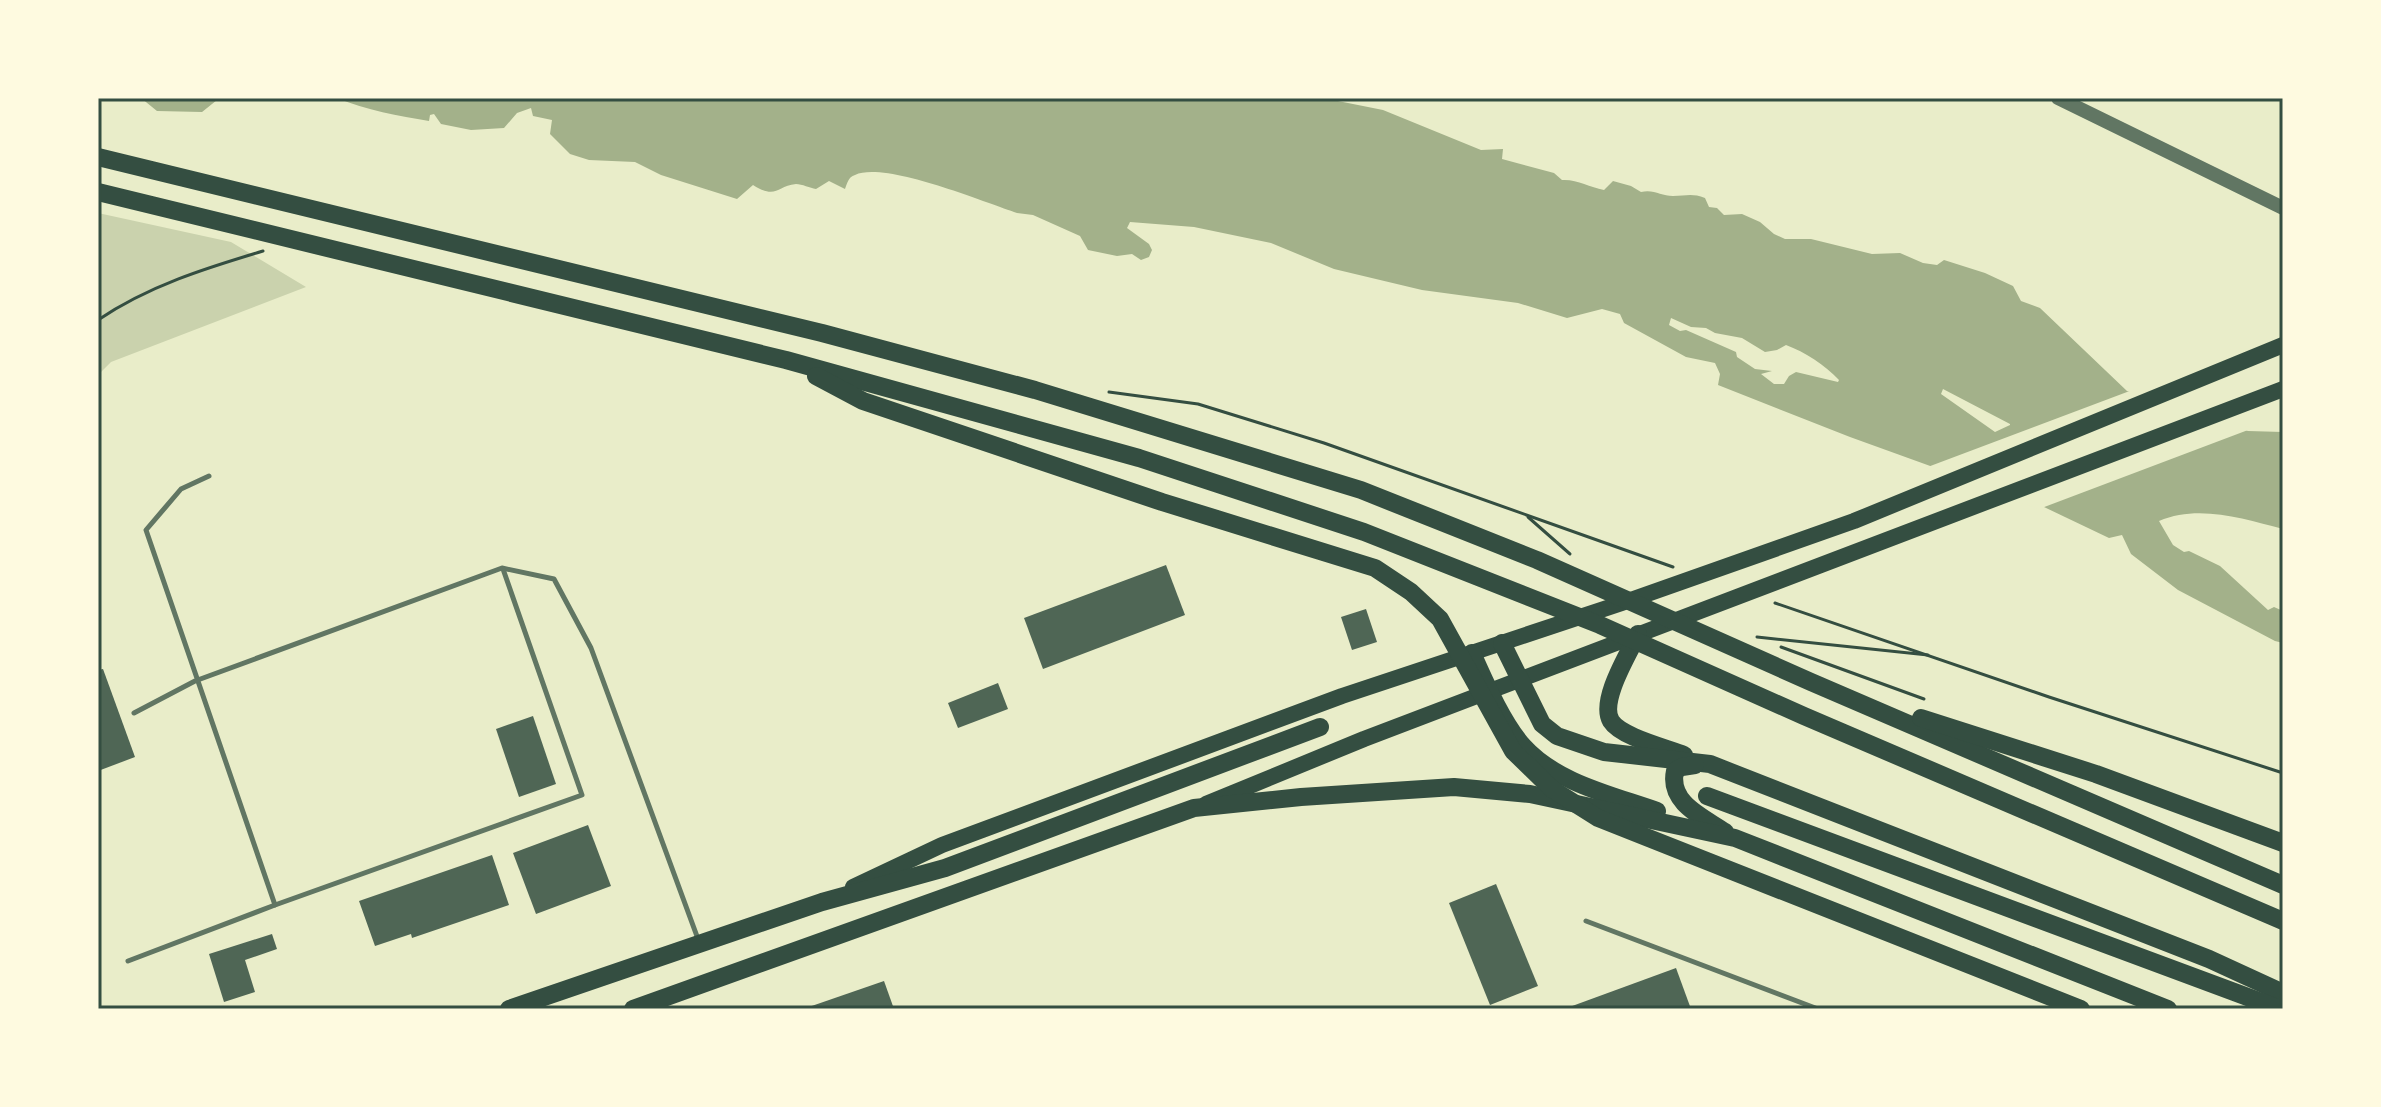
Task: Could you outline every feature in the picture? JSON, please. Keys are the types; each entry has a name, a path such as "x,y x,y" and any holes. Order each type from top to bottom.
{"main road":[{"path":"98,157 822,333 1035,390 1361,490 1522,554 2283,885"},
{"path":"98,192 786,360 1109,449 1364,532 1600,625 2283,921"},
{"path":"822,902 942,845 1342,696 1622,603 1854,521 2283,345"},
{"path":"786,360 863,401 1162,502 1375,568 1411,592 1440,619 1513,751 1552,789 1598,818 2081,1009"},
{"path":"633,1009 1194,808 1489,691 2283,389"},
{"path":"1641,633 1612,689 1608,712 1611,722 1622,731 2209,959 2283,993"},
{"path":"1502,643 1542,724 1557,736 1604,752 1710,764"},
{"path":"1472,653 1489,691 1521,744 1570,779 1735,838 2168,1009"},
{"path":"1811,682 2096,774 2283,843"},
{"path":"509,1009 822,902 945,868 1320,727"},
{"path":"1710,764 1682,767 1675,771 1674,789 1688,806 1735,838"},
{"path":"1194,808 1454,787 1530,794 1735,838"},
{"path":"1707,796 2280,1009"}],"street":[{"path":"2058,98 2283,208"}],"lane":[{"path":"209,476 181,489 146,530 195,681 275,905"},
{"path":"128,961 582,795 502,568"},
{"path":"134,713 195,681 502,568 554,579 591,648 700,944"},
{"path":"1586,921 1818,1009"}],"path":[{"path":"1756,637 1936,656"}],"shaded area":[{"path":"141,98 229,98 217,100 202,112 157,111"},
{"path":"337,98 1323,98 1383,110 1481,150 1503,149 1502,159 1554,173 1562,180 1604,190 1613,181 1641,192 1700,196 1705,198 1709,207 1717,208 1724,215 1742,214 1785,239 1811,239 1872,254 1900,253 1923,263 1937,265 1944,260 2013,286 2021,301 2040,308 2127,391 2248,431 2283,432 2283,529 2206,513 2174,516 2159,521 2173,545 2220,566 2268,610 2274,607 2283,611 2283,643 2178,590 2131,554 2122,535 2109,538 2044,507 1850,437 1718,385 1720,374 1715,363 1686,357 1624,323 1620,314 1602,309 1567,318 1518,303 1422,290 1334,269 1271,243 1194,227 1130,222 1127,228 1149,244 1152,250 1149,257 1141,260 1132,254 1117,256 1088,250 1080,236 1033,215 1017,213 888,173 855,175 849,179 845,189 829,181 816,189 796,184 772,192 753,185 737,199 661,175 635,162 589,160 570,154 550,134 552,120 533,116 531,108 517,113 504,128 471,130 441,124 434,114 430,115 429,121","holes":["1671,318 1691,327 1742,338 1765,352 1786,345 1814,360 1839,380 1796,372 1784,384 1774,384 1761,374 1772,371 1755,369 1737,357 1736,352 1686,330 1680,331 1669,325","1943,389 2010,424 2010,425 1995,432 1941,394"]},
{"path":"98,213 231,242 306,287 111,362 98,375"}],"pier":[{"path":"2135,389 2256,427 2039,509 1925,468"}],"building":[{"path":"1166,565 1185,615 1043,669 1024,618"},
{"path":"1366,609 1377,642 1352,650 1341,617"},
{"path":"103,669 135,757 98,771 98,670"},
{"path":"998,683 1008,709 958,728 948,703"},
{"path":"533,716 556,784 519,797 496,729"},
{"path":"588,825 611,886 536,914 513,853"},
{"path":"492,855 509,905 412,938 411,934 375,946 359,901"},
{"path":"1496,884 1538,986 1490,1005 1449,903"},
{"path":"272,934 277,949 245,960 255,992 224,1002 209,954"},
{"path":"1676,968 1691,1009 1564,1009"},
{"path":"884,981 894,1009 803,1009"}]}
